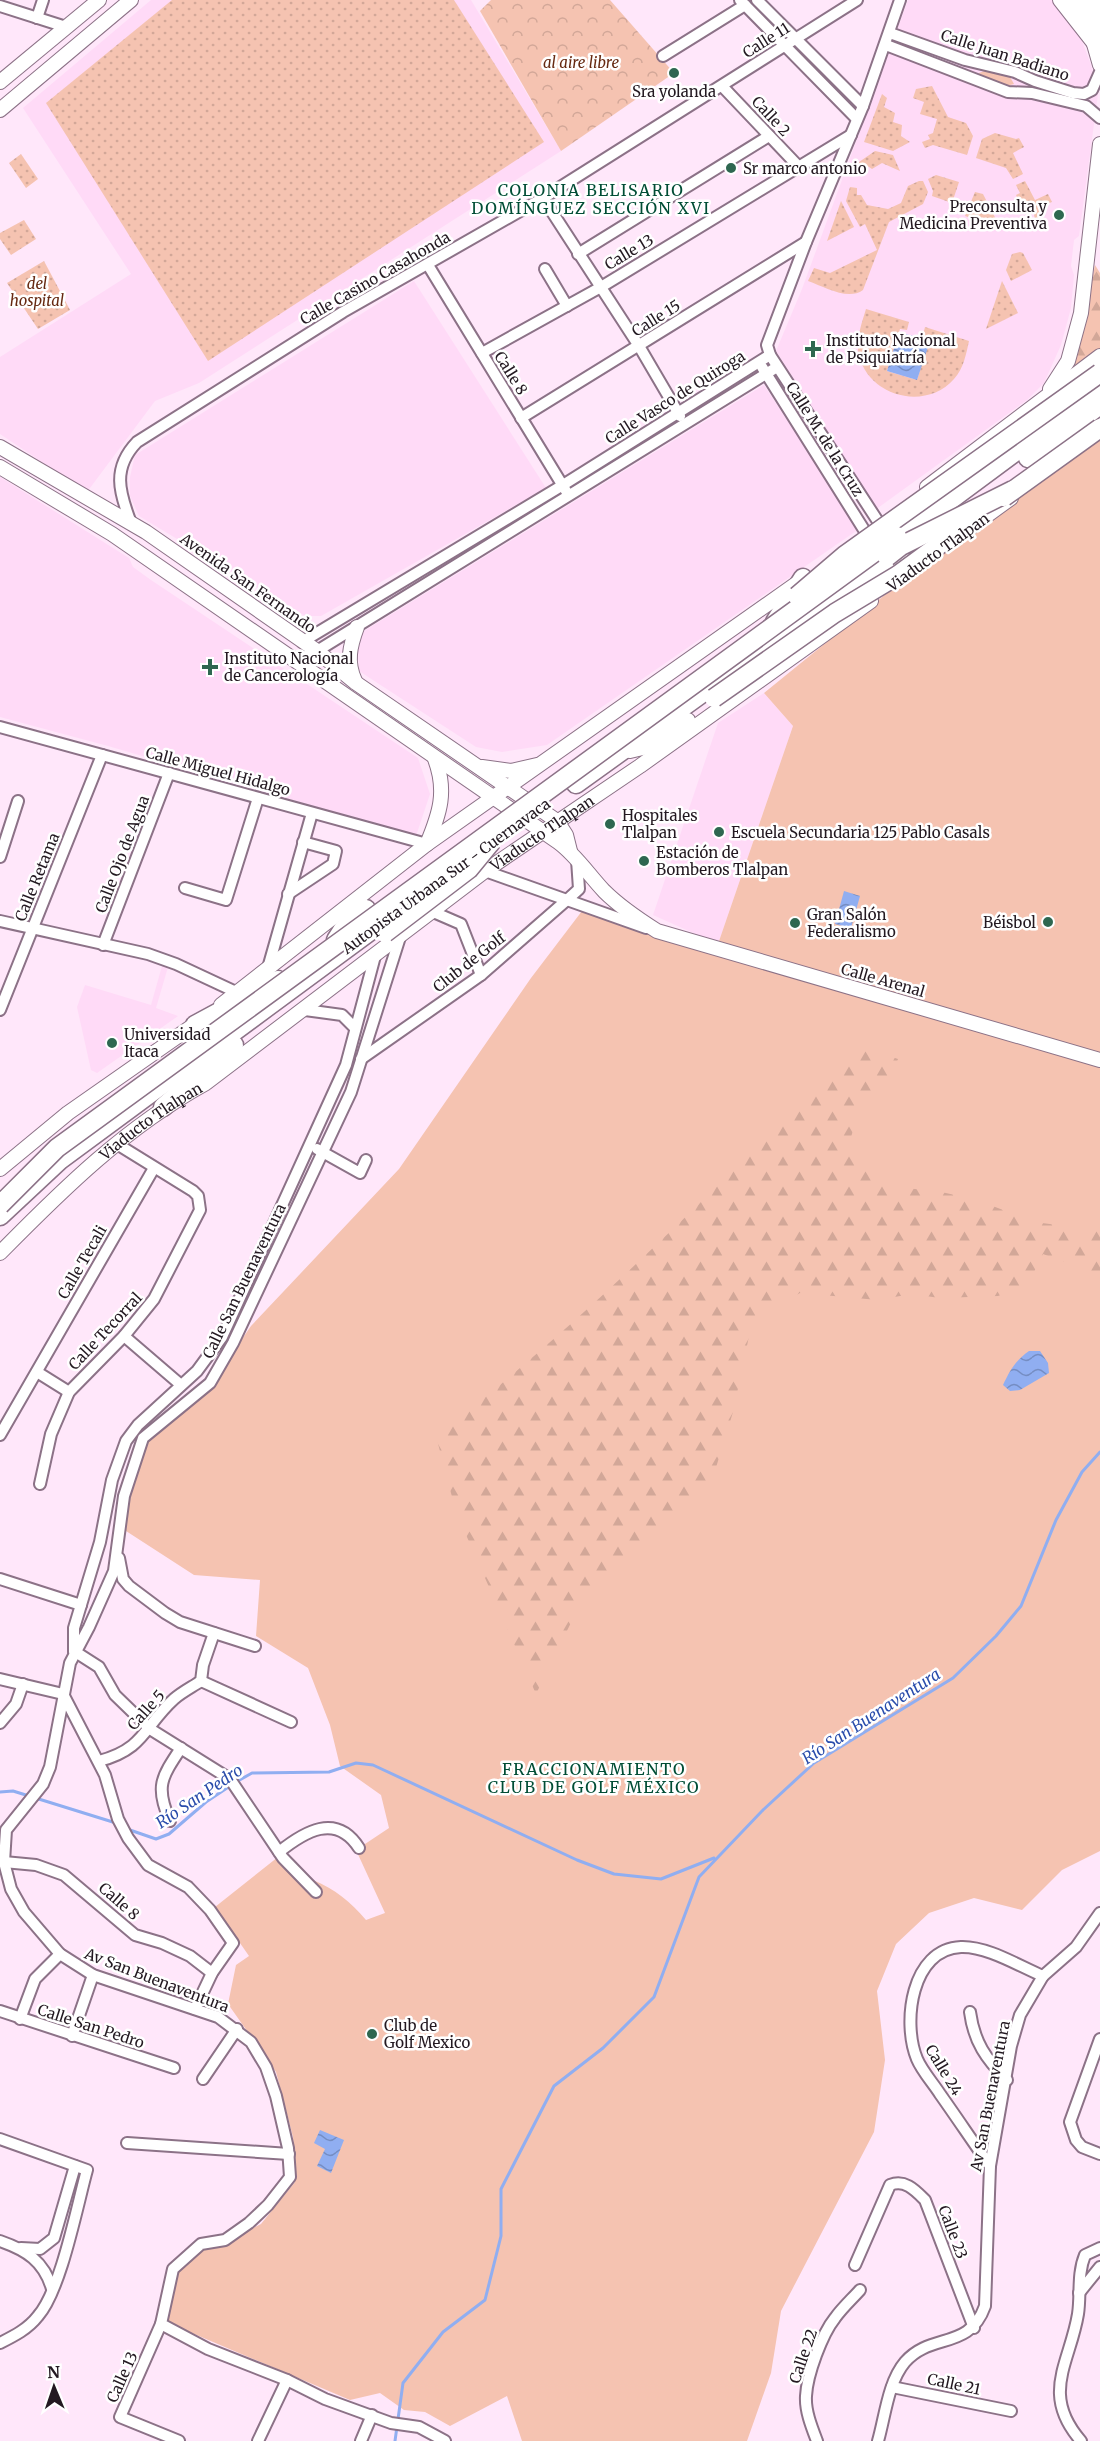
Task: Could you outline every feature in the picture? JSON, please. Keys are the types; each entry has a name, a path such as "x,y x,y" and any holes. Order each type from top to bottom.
{"highway":[{"path":"1076,0 1098,41"},
{"path":"1092,0 1100,11"},
{"path":"627,732 692,675 801,593 845,555 1044,405 1100,373"},
{"name":"Viaducto Tlalpan","path":"577,778 627,732 891,544 1100,389"},
{"path":"899,541 962,488 1044,405"},
{"name":"Viaducto Tlalpan","path":"0,1200 25,1175 76,1134 304,974 485,842 805,619 1100,405"},
{"path":"577,778 630,751 714,698 835,613 905,570 1013,490 1097,435"},
{"path":"899,541 1013,490"},
{"name":"Autopista Urbana Sur - Cuernavaca","path":"0,1205 57,1148 485,842 899,541"},
{"path":"761,636 786,608 803,578"},
{"path":"805,619 864,592 902,578"},
{"path":"485,842 469,869 393,933 339,949 343,929 435,858 485,842"},
{"name":"Autopista Urbana Sur - Cuernavaca","path":"0,1216 60,1160 485,842"},
{"path":"195,1025 304,974"},
{"path":"163,1107 216,1059 276,1012 304,974"},
{"name":"Viaducto Tlalpan","path":"0,1221 74,1154 304,974"}],"main road":[{"path":"0,82 99,0"},
{"path":"0,110 131,0"},
{"path":"1060,0 1098,41 1100,65"},
{"path":"1044,405 1068,361 1081,312 1100,144"},
{"path":"1100,224 1100,240"},
{"path":"0,1169 68,1113 195,1025 427,844 509,788 1044,405 1100,356"},
{"name":"Viaducto Tlalpan","path":"0,1253 80,1175 117,1144 163,1107 206,1083 305,1010 375,956 393,933 431,911 541,831 640,766 1097,435"},
{"name":"Avenida San Fernando","path":"2,451 24,460 130,523 317,651 356,683 557,820"},
{"path":"18,478 28,472 24,460"},
{"path":"0,467 112,534 296,660 574,856"},
{"path":"173,576 190,563"},
{"path":"356,683 350,670 349,653 357,627"},
{"path":"630,751 647,747 735,689 756,682"},
{"path":"427,844 438,816 441,800 442,778 435,759"},
{"path":"478,766 511,771 542,764"},
{"path":"557,820 574,856"},
{"name":"Calle Arenal","path":"574,856 627,912 657,932 1100,1060"}],"street":[{"path":"37,18 43,0"},
{"path":"757,0 863,106"},
{"name":"Calle 11","path":"722,86 857,0"},
{"path":"770,355 767,345 806,242 863,106 900,0"},
{"path":"663,56 742,2 857,119"},
{"path":"0,6 66,27"},
{"name":"Calle Juan Badiano","path":"890,33 965,60 986,63 1035,81 1084,94 1092,90 1100,72"},
{"name":"Calle Juan Badiano","path":"886,45 1008,92 1032,93 1086,106 1100,118"},
{"path":"961,72 965,60"},
{"name":"Calle 2","path":"722,86 799,167"},
{"name":"Calle Casino Casahonda","path":"130,523 122,500 118,478 127,452 137,442 343,312 543,198 722,86"},
{"name":"Calle 13","path":"482,353 601,287 851,135"},
{"path":"578,254 769,136"},
{"path":"543,198 639,346 685,424"},
{"name":"Calle 15","path":"521,418 806,242"},
{"name":"Calle 8","path":"428,265 570,496"},
{"path":"545,269 567,306"},
{"name":"Calle Vasco de Quiroga","path":"302,642 563,485 770,355"},
{"name":"Calle M. de la Cruz","path":"770,355 879,523"},
{"name":"Calle M. de la Cruz","path":"759,362 866,532"},
{"name":"Calle Vasco de Quiroga","path":"296,660 317,651 357,627 777,367"},
{"name":"Calle Miguel Hidalgo","path":"0,727 427,844"},
{"name":"Calle Retama","path":"0,1010 3,995 102,755"},
{"name":"Calle Ojo de Agua","path":"103,945 169,773"},
{"path":"186,888 226,900 258,798"},
{"path":"0,857 18,801"},
{"path":"268,968 312,813"},
{"path":"288,894 333,864 336,851 303,842"},
{"name":"Club de Golf","path":"346,1065 363,1058 481,975 579,889 574,856"},
{"path":"485,871 657,932"},
{"path":"431,911 461,924 481,975"},
{"path":"0,921 176,964 236,992"},
{"name":"Calle San Buenaventura","path":"74,1651 84,1638 110,1581 124,1496 143,1438 210,1383 233,1343 351,1092 363,1058 393,933"},
{"name":"Calle San Buenaventura","path":"63,1694 74,1651 74,1628 100,1542 112,1480 126,1441 138,1425 197,1371 222,1336 311,1146 346,1065 375,956"},
{"path":"305,1010 342,1015 355,1028"},
{"path":"117,1144 154,1168"},
{"path":"311,1146 360,1173 366,1160"},
{"name":"Calle Tecorral","path":"37,1372 69,1392 124,1336 154,1299 200,1210 198,1196 193,1191 154,1168"},
{"name":"Calle Tecali","path":"0,1434 154,1168"},
{"path":"124,1336 181,1385"},
{"path":"40,1484 51,1434 69,1392"},
{"path":"117,1546 121,1572 129,1586 180,1622 255,1646"},
{"path":"0,1579 81,1605"},
{"path":"214,1633 203,1665 201,1681 291,1722"},
{"path":"74,1651 99,1667 115,1695 150,1730 230,1779 279,1852 316,1892"},
{"path":"0,1679 63,1694 99,1761 118,1819 128,1838 148,1865 188,1887 210,1910 233,1943 212,1973 195,2009"},
{"name":"Calle 5","path":"99,1761 128,1750 150,1730 173,1700 201,1681"},
{"path":"0,1723 16,1704 23,1684"},
{"name":"Av San Buenaventura","path":"63,1694 50,1767 43,1784 3,1833 5,1889 60,1954 93,1975 218,2017 237,2029 251,2042 266,2067 285,2126 290,2177 268,2205 249,2223 225,2240 201,2244 173,2269 161,2324"},
{"path":"170,1821 160,1787 164,1774 181,1748"},
{"path":"279,1852 298,1836 315,1828 338,1830 355,1841 359,1848"},
{"name":"Calle 8","path":"4,1862 36,1865 64,1875 135,1935 162,1943 190,1956 212,1973"},
{"name":"Av San Buenaventura","path":"974,2328 985,2306 990,2166 1007,2080 1011,2046 1020,2015 1043,1976 1077,1947 1100,1913"},
{"name":"Calle 24","path":"990,2166 917,2061 911,2026 913,1998 920,1974 932,1959 945,1951 959,1947 974,1947 1043,1976"},
{"path":"20,2019 35,1979 60,1954"},
{"path":"72,2036 93,1975"},
{"name":"Calle San Pedro","path":"0,2011 174,2068"},
{"path":"970,2013 973,2035 978,2046 1007,2080"},
{"path":"203,2079 237,2029"},
{"path":"1100,2039 1070,2122 1076,2140 1082,2146 1100,2154"},
{"path":"0,2139 87,2170 49,2299 35,2319 0,2343"},
{"path":"127,2143 289,2154"},
{"path":"21,2248 40,2249 54,2238 75,2166"},
{"name":"Calle 23","path":"855,2265 890,2185 904,2183 913,2187 925,2200 974,2328"},
{"path":"0,2241 21,2248 34,2256 43,2268 52,2289"},
{"path":"1081,2441 1067,2420 1060,2388 1063,2362 1078,2314 1081,2264 1085,2255 1100,2247"},
{"path":"1079,2294 1100,2267"},
{"name":"Calle 22","path":"817,2441 807,2410 806,2395 813,2368 823,2338 834,2318 861,2290"},
{"path":"161,2324 208,2349 286,2380 325,2399 390,2423 419,2427 445,2441"},
{"name":"Calle 13","path":"161,2324 120,2417 179,2441"},
{"path":"878,2441 892,2387 898,2372 912,2355 974,2328"},
{"path":"258,2441 286,2380"},
{"name":"Calle 21","path":"892,2387 1011,2411"},
{"path":"361,2441 372,2415"}],"shaded area":[{"path":"151,0 471,0 561,151 199,383 155,401 87,492 0,434 0,357 131,274 23,108"},
{"path":"908,0 1052,0 1082,41 1098,94 1079,236 1074,240 1071,266 1074,275 1071,308 1061,345 1044,383 1027,400 875,510 776,351 802,289"},
{"path":"414,281 546,488 321,616 305,616 139,516 130,496 130,477 135,455"},
{"path":"764,385 859,529 547,745 502,752 476,747 359,671 358,646 364,631"},
{"path":"0,477 129,558 133,567 151,580 418,758 430,794 416,836 108,746 0,717"},
{"name":"Escuela Secundaria 125 Pablo Casals","path":"764,693 793,726 718,944 653,915 718,723"},
{"name":"Universidad Itaca","path":"162,966 168,967 156,1008 178,1016 97,1073 91,1070 77,1007 85,985 151,1005"}],"green space":[{"path":"172,0 454,0 544,142 208,361 46,103"},
{"name":"al aire libre","path":"491,0 610,0 674,73 561,151 480,11"},
{"path":"987,70 1010,77 1014,84 1006,86 980,76 979,73"},
{"path":"932,86 948,117 966,123 973,136 967,155 933,145 925,148 922,142 930,139 928,135 933,133 937,119 920,114 924,102 913,98 916,89"},
{"path":"882,94 887,98 884,107 895,113 893,122 902,125 901,136 910,142 893,151 864,142"},
{"path":"995,133 1019,138 1024,147 1013,153 1023,174 1013,179 1006,168 976,158 982,139"},
{"path":"875,151 893,155 900,171 882,163 872,169 866,165 863,171 856,168 859,162"},
{"path":"21,154 38,179 26,188 9,163"},
{"path":"936,175 959,182 952,203 932,196 933,191 928,179"},
{"path":"923,181 928,192 923,204 889,222 863,290 843,294 808,281 814,268 830,273 877,250 865,224 860,227 846,201 850,187 857,188 857,195 861,195 867,205 888,209 901,203 908,186"},
{"path":"1025,181 1035,200 1048,194 1052,202 1042,206 1036,224 1033,210 1020,203 1016,195 1020,193 1016,185"},
{"path":"975,192 983,194 1000,227 965,216"},
{"path":"841,201 854,227 827,241"},
{"path":"24,220 36,239 11,255 0,239 0,233"},
{"path":"1023,253 1032,270 1011,281 1006,270 1012,254"},
{"name":"del hospital","path":"44,261 70,310 38,329 7,283"},
{"path":"1095,265 1100,273 1100,354 1067,376 1078,354"},
{"path":"1002,281 1018,313 986,329"},
{"path":"866,309 909,322 907,330 900,329 887,371 917,380 930,338 923,335 925,327 969,341 964,361 954,379 942,389 927,395 912,397 883,388 871,378 863,366 858,350 859,334"},
{"path":"1100,439 1100,1060 718,944 793,726 764,693 934,555 1090,442"},
{"path":"582,911 666,940 1100,1065 1100,1851 1062,1870 1022,1910 974,1898 929,1913 896,1944 877,1991 885,2060 874,2132 781,2311 771,2373 747,2441 522,2441 507,2396 450,2426 425,2412 404,2410 380,2393 350,2400 166,2322 176,2273 198,2247 228,2240 261,2224 295,2182 293,2137 276,2072 228,2004 236,1965 249,1956 215,1907 278,1857 302,1886 313,1880 329,1888 348,1902 366,1920 385,1913 356,1850 389,1828 381,1795 340,1766 330,1725 308,1668 256,1636 260,1580 194,1575 126,1531 129,1496 151,1432 226,1362 251,1326 399,1169 531,978"},
{"path":"860,1046 898,1059 888,1084 858,1115 851,1137 861,1163 904,1188 937,1191 977,1200 1034,1222 1097,1230 1100,1233 1100,1273 1096,1274 1043,1254 1027,1286 998,1296 940,1298 911,1294 878,1300 800,1293 752,1322 733,1412 714,1474 586,1592 536,1694 456,1512 436,1436 547,1345 601,1297"}],"water":[{"path":"899,332 930,341 917,380 887,371"},
{"path":"844,891 860,896 851,928 835,924"},
{"path":"1029,1351 1040,1351 1048,1363 1049,1373 1020,1390 1010,1391 1003,1385 1020,1358"},
{"path":"320,2130 344,2140 331,2173 317,2166 325,2149 314,2143"}],"waterway":[{"name":"Río San Buenaventura","path":"395,2441 403,2383 443,2332 485,2300 501,2236 501,2189 554,2086 603,2048 654,1997 699,1877 763,1810 814,1763 953,1678 996,1636 1021,1606 1056,1520 1082,1472 1100,1452"},
{"name":"Río San Pedro","path":"236,1782 252,1773 329,1772 356,1763 373,1765 577,1860 614,1874 661,1879 714,1858"},
{"name":"Río San Pedro","path":"127,1829 156,1839 169,1834 206,1802 230,1786"},
{"name":"Río San Pedro","path":"0,1792 13,1791 116,1823"}],"place":[{"name":"Sra yolanda","path":"674,73"},
{"name":"Sr marco antonio","path":"731,168"},
{"name":"Preconsulta y Medicina Preventiva","path":"1059,215"},
{"name":"Instituto Nacional de Psiquiatría","path":"813,349"},
{"name":"Instituto Nacional de Cancerología","path":"210,667"},
{"name":"Hospitales Tlalpan","path":"610,824"},
{"name":"Escuela Secundaria 125 Pablo Casals","path":"719,832"},
{"name":"Estación de Bomberos Tlalpan","path":"644,861"},
{"name":"Béisbol","path":"1048,922"},
{"name":"Gran Salón Federalismo","path":"795,923"},
{"name":"Universidad Itaca","path":"112,1043"},
{"name":"Club de Golf Mexico","path":"372,2034"}],"district":[{"name":"COLONIA BELISARIO DOMÍNGUEZ SECCIÓN XVI","path":"591,199"},
{"name":"FRACCIONAMIENTO CLUB DE GOLF MÉXICO","path":"594,1778"}]}
